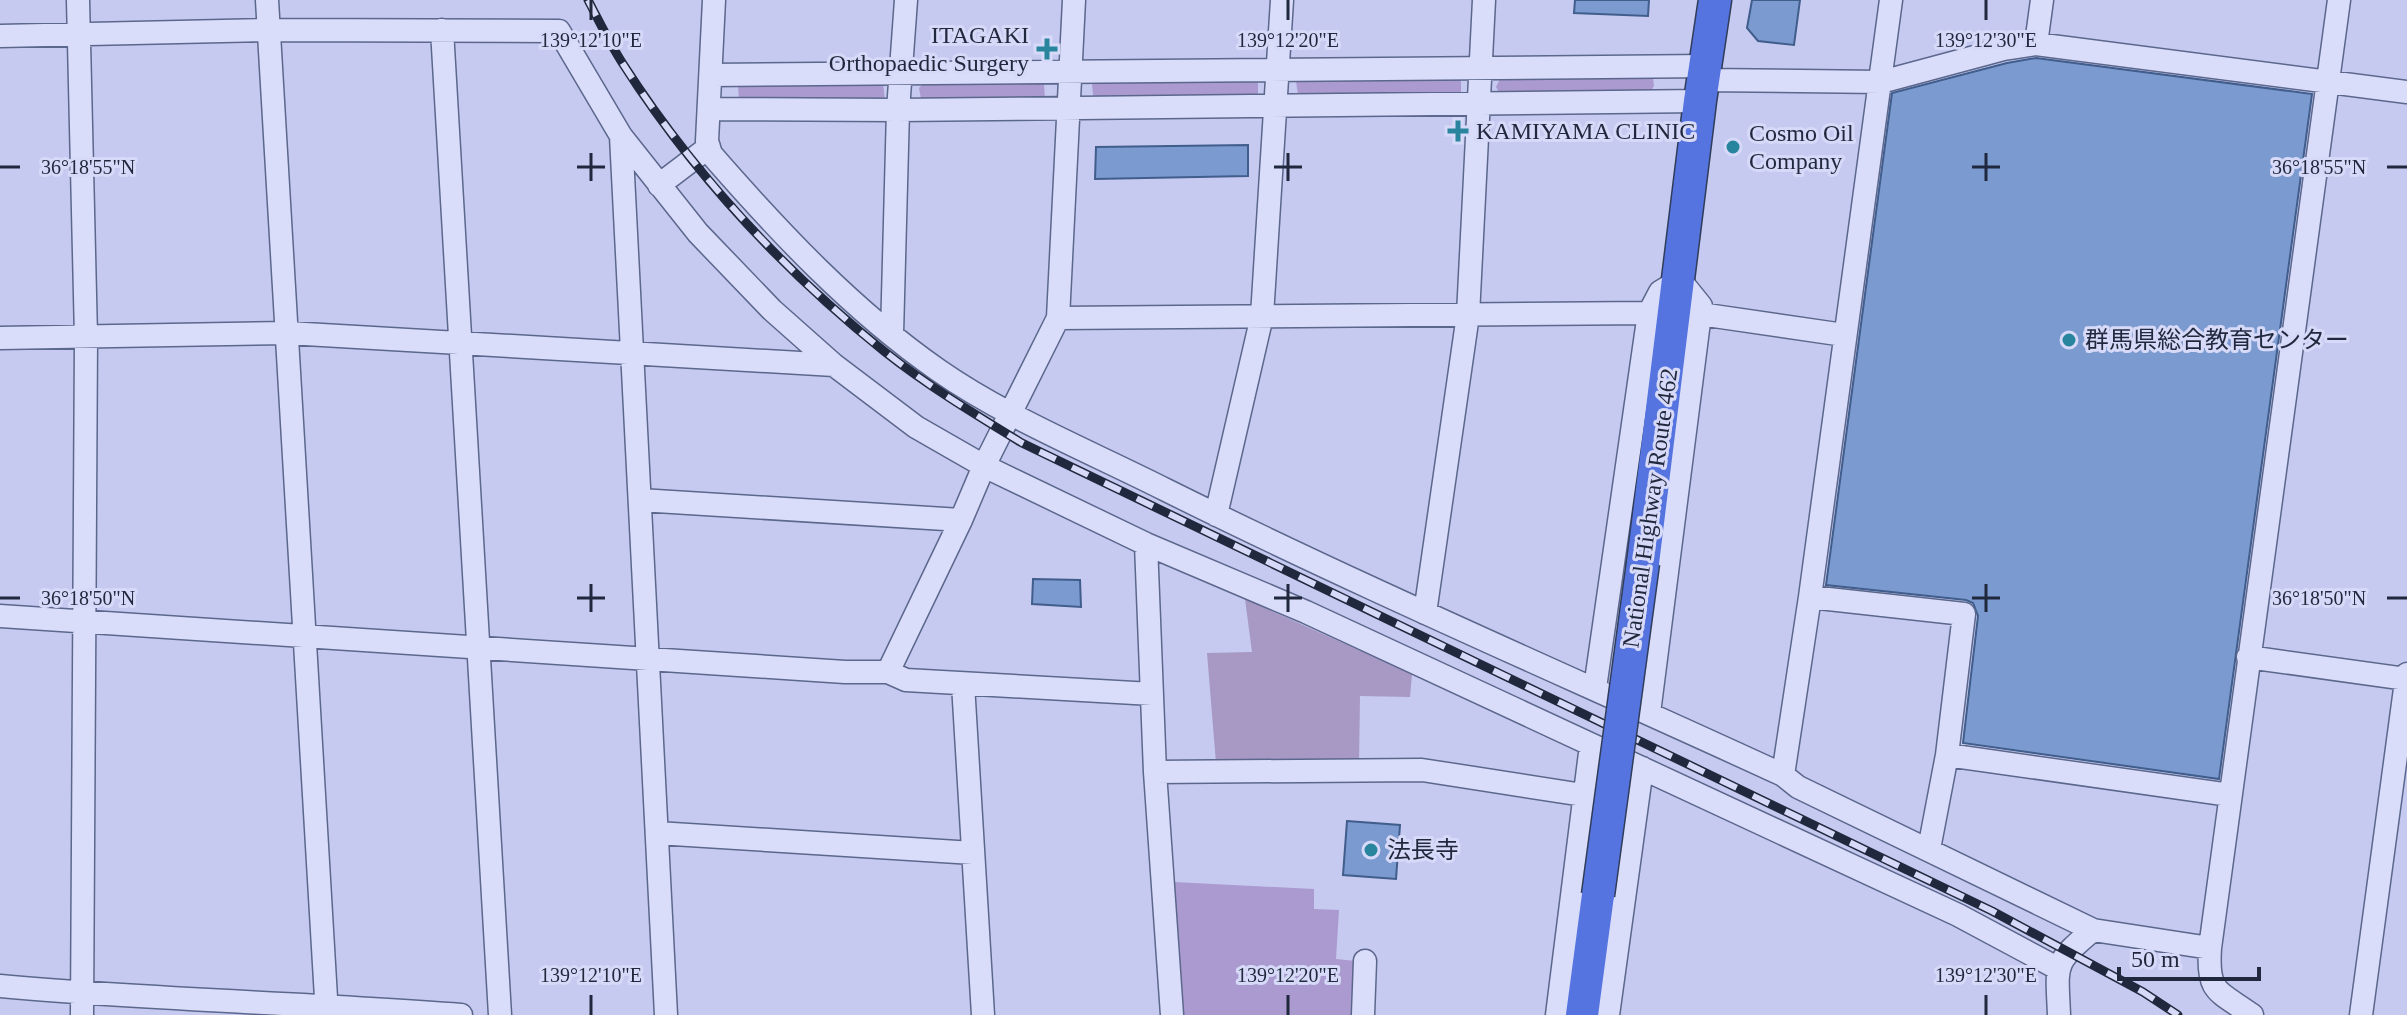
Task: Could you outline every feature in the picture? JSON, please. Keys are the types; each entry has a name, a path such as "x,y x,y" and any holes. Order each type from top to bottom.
{"highway":[{"name":"National Highway Route 462","path":"1582,1015 1715,0"}],"street":[{"path":"78,0 86,337 83,1004"},
{"path":"267,0 327,1010"},
{"path":"714,0 711,154 775,227 892,334 971,392 1216,515 1783,775 1798,787 2093,930 2210,948"},
{"path":"892,334 898,110 906,0"},
{"path":"888,672 984,466 1058,318 1074,0"},
{"path":"1216,515 1262,316 1282,0"},
{"path":"1425,613 1468,315 1484,0"},
{"path":"1783,775 1891,0"},
{"path":"2036,44 2042,0"},
{"path":"2252,1015 2212,986 2208,973 2210,948 2339,0"},
{"path":"0,36 268,30 559,31 621,136 698,233 772,310 834,365 916,427 984,466 1146,544 1306,612 1958,915 2057,968"},
{"path":"442,30 500,1015"},
{"path":"712,75 1278,68 1480,70 1704,82 1881,82 2004,49 2036,44 2407,92"},
{"path":"710,109 1478,105 1704,82"},
{"path":"621,136 666,1015"},
{"path":"659,185 709,147"},
{"path":"1595,688 1649,313 1660,292 1680,280 1701,306 1649,713"},
{"path":"1058,318 1649,313"},
{"path":"1700,314 1844,335"},
{"path":"0,338 288,333 834,365"},
{"path":"640,500 961,520"},
{"path":"1146,544 1155,772 1172,1015"},
{"path":"1810,597 1964,614 1947,755 1929,849"},
{"path":"0,616 845,672 888,672 906,680 1152,694"},
{"path":"2248,657 2407,677 2361,1015"},
{"path":"963,684 983,1015"},
{"path":"1557,1015 1591,745"},
{"path":"1947,755 2230,795"},
{"path":"1608,1015 1642,768"},
{"path":"1155,772 1422,770 1583,795"},
{"path":"657,833 973,853"},
{"path":"2059,1015 2057,968 2068,951 2093,930"},
{"path":"1363,1015 1365,961"},
{"path":"0,986 83,1004 461,1015"}],"shaded area":[{"path":"1645,72 1653,78 1654,86 1650,93 1508,98 1496,87 1500,79"},
{"path":"1251,77 1258,81 1255,98 1097,100 1092,85 1099,78"},
{"path":"1456,77 1461,81 1461,92 1451,98 1302,100 1296,82 1304,78"},
{"path":"1037,79 1044,84 1045,99 921,99 919,88 926,81"},
{"path":"743,81 883,83 885,101 739,99 738,86"},
{"path":"1245,599 1412,674 1410,697 1360,696 1359,765 1216,763 1207,653 1252,652"},
{"path":"1174,882 1314,889 1314,909 1339,910 1336,959 1356,961 1354,1015 1183,1015"}],"building":[{"path":"1575,0 1649,0 1648,16 1574,13"},
{"path":"1752,0 1800,0 1794,45 1758,41 1747,28"},
{"name":"群馬県総合教育センター","path":"2036,58 2312,94 2219,779 1963,743 1978,616 1973,603 1826,585 1892,93"},
{"path":"1248,145 1248,176 1095,179 1096,147"},
{"path":"1033,579 1080,580 1081,607 1032,604"},
{"name":"法長寺","path":"1347,821 1400,825 1396,879 1343,875"}],"railway":[{"path":"588,0 618,56 650,104 679,144 742,218 848,321 901,365 970,411 1022,443 1992,911 2143,992 2178,1015"}],"place":[{"name":"ITAGAKI Orthopaedic Surgery","path":"1047,49"},
{"name":"KAMIYAMA CLINIC","path":"1458,131"},
{"name":"Cosmo Oil Company","path":"1733,147"},
{"name":"群馬県総合教育センター","path":"2069,340"},
{"name":"法長寺","path":"1371,850"}]}
